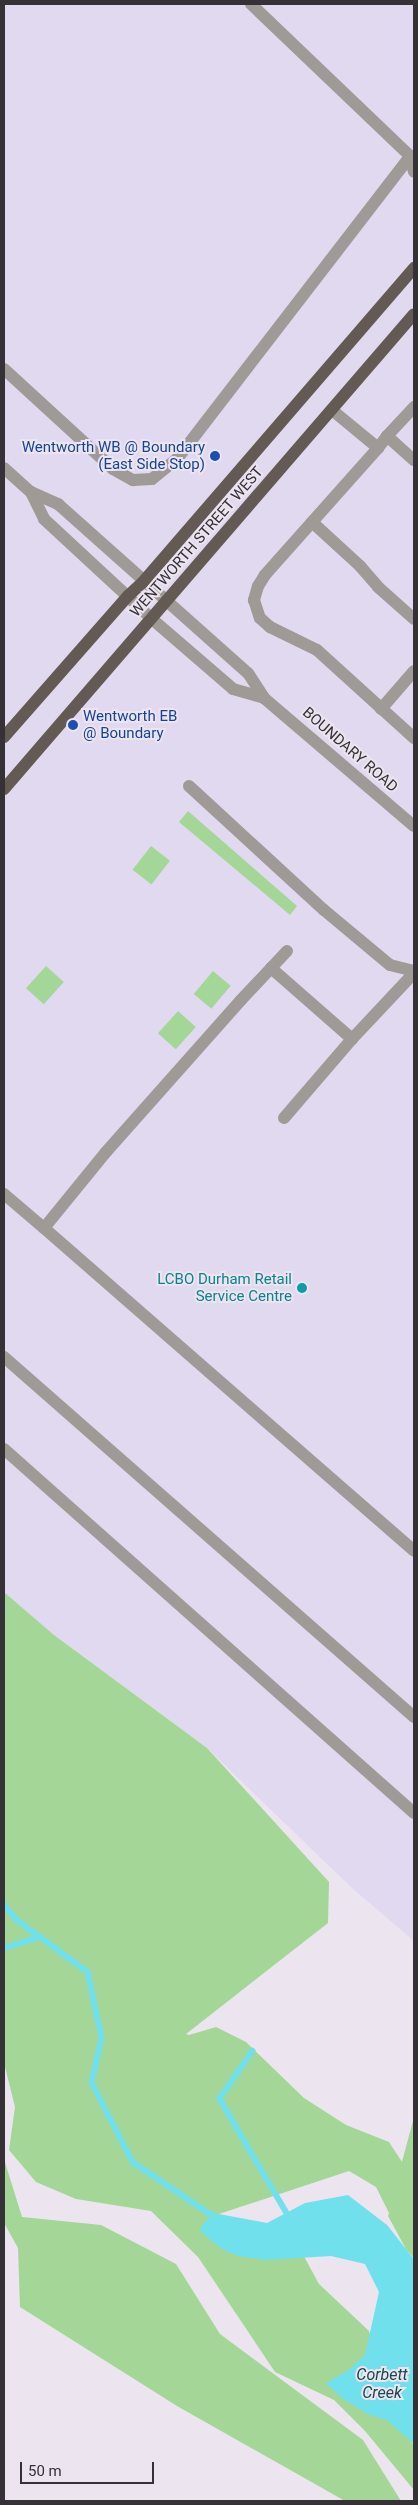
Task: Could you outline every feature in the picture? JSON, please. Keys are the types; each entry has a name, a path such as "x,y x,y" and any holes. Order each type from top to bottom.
{"main road":[{"name":"WENTWORTH STREET WEST","path":"4,737 128,596 144,582 414,268"},
{"name":"WENTWORTH STREET WEST","path":"4,789 414,314"}],"street":[{"path":"251,4 412,157 414,172"},
{"path":"4,369 113,470 133,480 152,479 177,459 412,157"},
{"path":"414,407 258,586 254,600 256,610 270,626 317,650 414,738"},
{"path":"332,410 378,448"},
{"path":"387,436 414,460"},
{"name":"BOUNDARY ROAD","path":"4,468 31,492 58,504 248,673 264,698 414,826"},
{"name":"BOUNDARY ROAD","path":"31,492 44,520 152,619 234,689 264,698"},
{"path":"312,522 360,566 378,587 414,619"},
{"path":"382,709 414,672"},
{"path":"189,786 324,910 390,965 414,972 352,1039 284,1118"},
{"path":"44,1228 106,1152 287,951"},
{"path":"271,968 352,1039"},
{"path":"4,1194 414,1550"},
{"path":"4,1357 414,1717"},
{"path":"4,1449 414,1813"}],"shaded area":[{"path":"4,4 414,4 414,1941 352,1888 207,1748 54,1635 4,1592"}],"green space":[{"path":"188,811 297,906 290,915 179,822"},
{"path":"151,846 170,861 151,884 133,870"},
{"path":"46,966 64,982 44,1004 26,988"},
{"path":"213,971 231,986 211,1009 194,994"},
{"path":"178,1011 196,1027 176,1049 158,1033"},
{"path":"4,1592 54,1635 207,1748 329,1882 328,1923 186,2034 189,2035 216,2027 246,2042 304,2098 346,2125 389,2142 402,2162 414,2117 414,2258 406,2249 388,2216 389,2213 376,2187 349,2171 213,2216 300,2249 319,2284 369,2331 390,2404 414,2446 414,2490 365,2431 334,2400 275,2372 198,2257 151,2211 76,2199 36,2182 9,2150 15,2107 4,2063"},
{"path":"4,2159 22,2217 101,2225 176,2264 220,2334 363,2440 401,2501 345,2501 177,2406 20,2307 18,2248 4,2223"}],"water":[{"name":"Corbett Creek","path":"348,2195 387,2225 414,2259 414,2444 387,2420 370,2415 343,2399 326,2383 347,2371 365,2355 379,2292 365,2264 331,2256 265,2260 238,2256 222,2249 200,2231 203,2224 214,2213 267,2223 305,2203"}],"waterway":[{"name":"Corbett Creek","path":"4,1904 17,1920 88,1972 102,2038 92,2083 133,2162 213,2216"},
{"path":"4,1948 40,1937"},
{"path":"253,2051 220,2099 291,2220"}],"place":[{"name":"Wentworth WB @ Boundary (East Side Stop)","path":"215,456"},
{"name":"Wentworth EB @ Boundary","path":"73,725"},
{"name":"LCBO Durham Retail Service Centre","path":"302,1288"}]}
